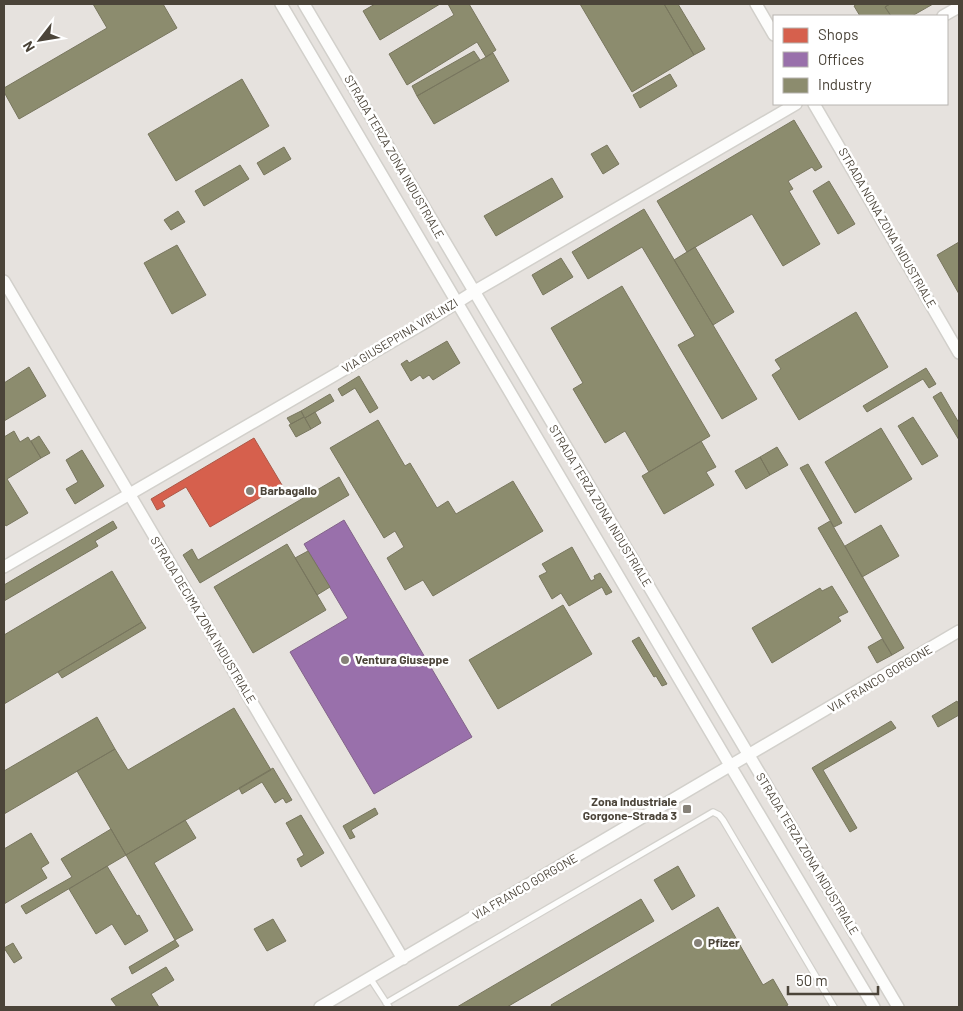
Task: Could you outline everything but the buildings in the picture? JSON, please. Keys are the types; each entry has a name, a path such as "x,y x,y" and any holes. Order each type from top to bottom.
{"street":[{"name":"STRADA TERZA ZONA INDUSTRIALE","path":"281,4 874,1007"},
{"name":"STRADA TERZA ZONA INDUSTRIALE","path":"304,4 898,1007"},
{"path":"756,4 773,33"},
{"path":"946,15 959,7"},
{"name":"VIA GIUSEPPINA VIRLINZI","path":"4,568 794,105"},
{"name":"STRADA NONA ZONA INDUSTRIALE","path":"815,105 959,353"},
{"name":"STRADA DECIMA ZONA INDUSTRIALE","path":"4,280 403,959"},
{"name":"VIA FRANCO GORGONE","path":"320,1007 731,767 959,631"}],"lane":[{"path":"370,978 387,1005 713,812 723,820 834,1007"}],"shaded area":[{"path":"4,4 959,4 959,1007 4,1007"}],"place":[{"name":"Barbagallo","path":"250,491"},
{"name":"Ventura Giuseppe","path":"345,660"},
{"name":"Zona Industriale Gorgone-Strada 3","path":"687,809"},
{"name":"Pfizer","path":"698,943"}]}
